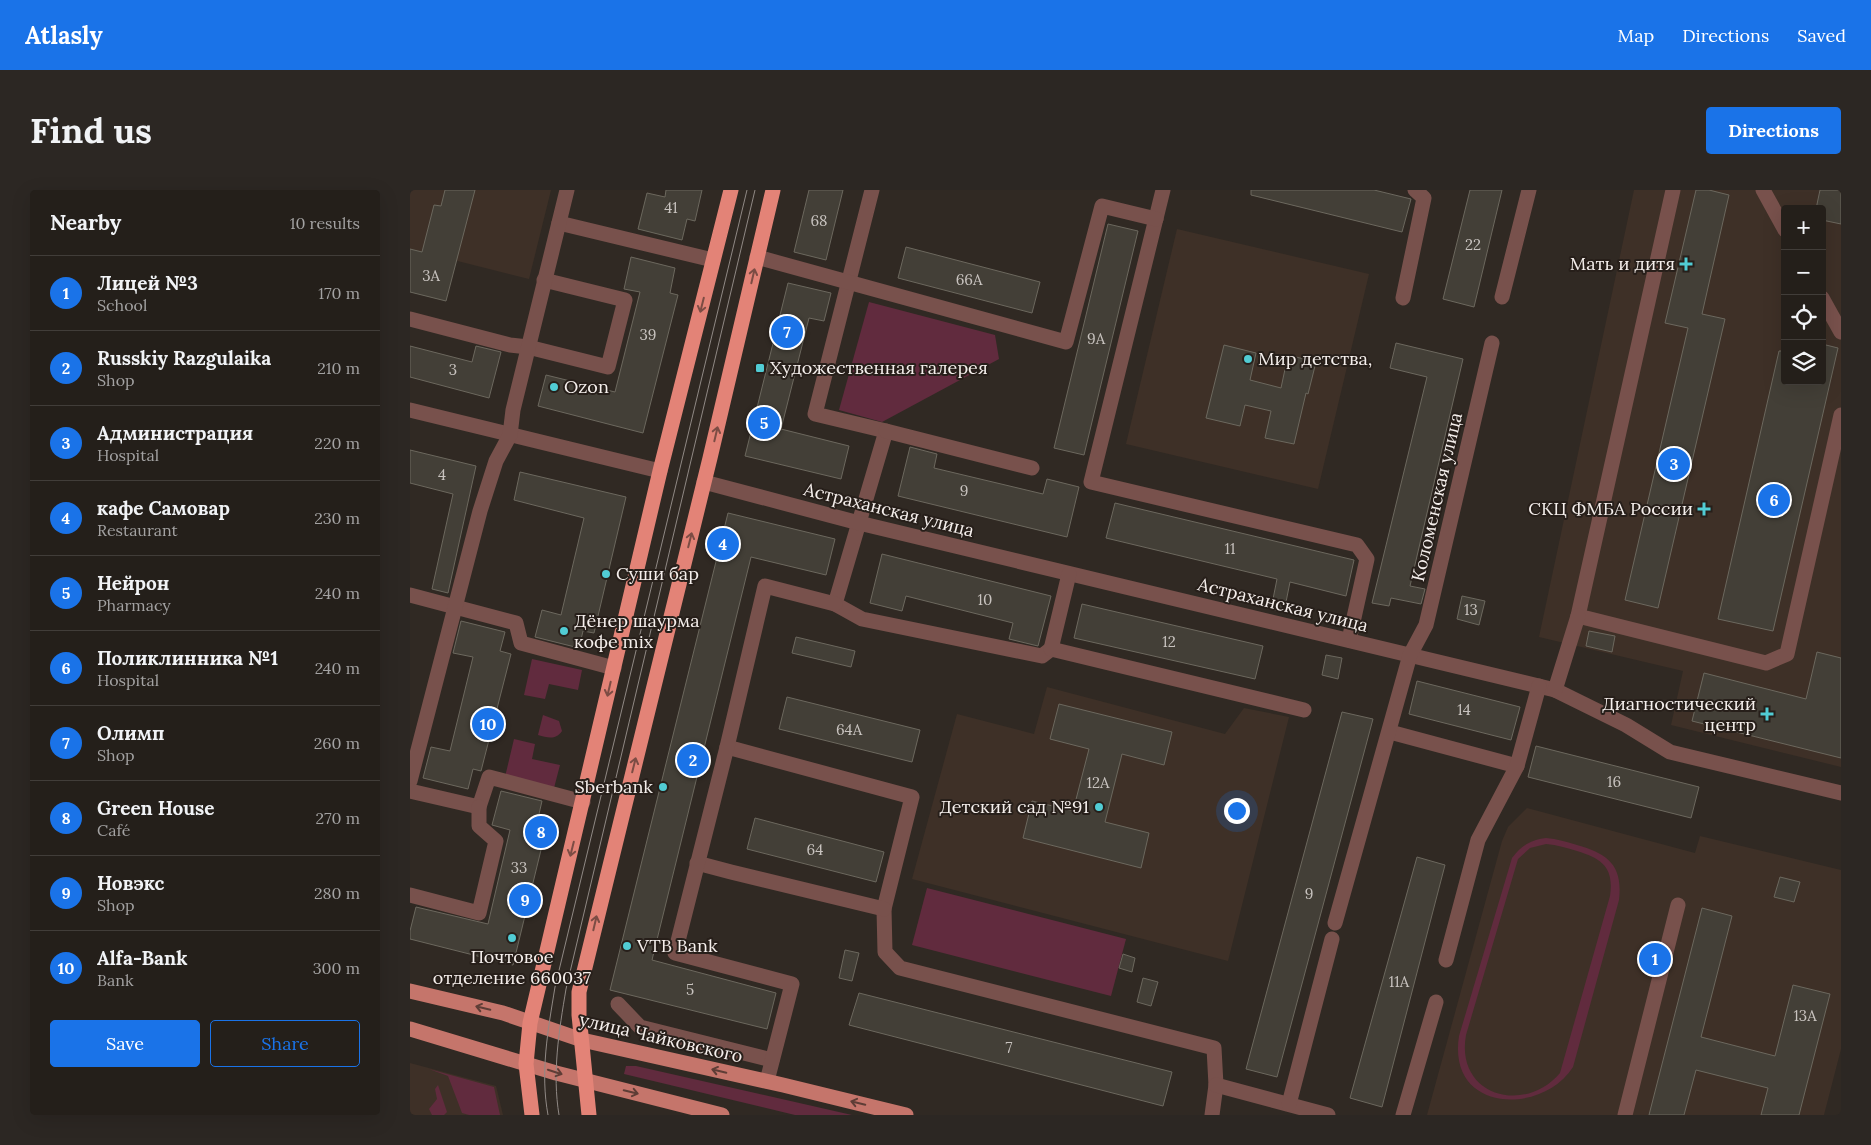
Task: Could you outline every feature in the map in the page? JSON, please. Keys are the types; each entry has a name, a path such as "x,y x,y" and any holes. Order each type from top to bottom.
{"highway":[{"path":"532,1115 526,1064 530,1022 660,471 731,190"},
{"path":"589,1115 584,1080 579,992 704,482 773,190"}],"main road":[{"name":"улица Чайковского","path":"410,992 503,1013 582,1040 906,1115"},
{"path":"410,1029 584,1080 722,1115"}],"street":[{"path":"410,780 480,511 493,470 510,435 513,410 567,190"},
{"path":"872,190 815,414 1032,468"},
{"path":"1164,190 1091,482 1357,546 1367,558 1349,640"},
{"path":"1403,298 1424,198 1415,190"},
{"path":"1502,297 1529,190"},
{"path":"1555,690 1578,616 1673,190"},
{"path":"1762,190 1781,223"},
{"path":"757,257 1066,342 1102,206 1156,219"},
{"path":"559,223 714,260"},
{"path":"410,319 510,345 528,347 608,367 625,300 544,280"},
{"path":"1826,305 1841,332"},
{"name":"Коломенская улица","path":"1336,923 1410,655 1426,626 1492,343"},
{"path":"410,410 660,471"},
{"path":"1578,616 1766,663 1787,654 1841,415"},
{"path":"835,604 886,431"},
{"name":"Астраханская улица","path":"704,482 859,523 1555,690 1626,725 1670,752 1841,793"},
{"path":"767,1082 792,984 675,953 727,748 765,586 835,604 862,619 1042,656 1052,649 1069,574"},
{"path":"410,595 516,623 521,642 614,668"},
{"path":"1052,649 1304,710"},
{"path":"1446,960 1478,840 1517,766 1539,686"},
{"path":"1390,732 1517,766"},
{"path":"727,748 912,797 884,909 885,952 900,968 1214,1048 1216,1085 1212,1115"},
{"path":"410,896 479,912 496,841 479,826 479,807 489,777 583,802"},
{"path":"410,791 479,807"},
{"path":"697,863 884,909"},
{"path":"1625,1115 1678,905"},
{"path":"1289,1104 1332,939"},
{"path":"1403,1115 1436,1002"},
{"path":"618,1004 640,1027 772,1060"},
{"path":"1216,1085 1328,1115"}],"shaded area":[{"path":"410,190 551,190 529,279 410,249"},
{"name":"СКЦ ФМБА России","path":"1634,190 1841,190 1841,767 1671,725 1683,671 1539,637"},
{"name":"Мир детства,","path":"1177,229 1369,274 1318,489 1126,444"},
{"path":"869,302 995,335 999,359 882,422 839,410"},
{"path":"532,659 582,670 578,690 549,684 545,699 524,695"},
{"name":"Детский сад №91","path":"1047,687 1225,734 1244,708 1289,717 1228,961 912,879 957,714 1034,734"},
{"path":"543,715 559,721 562,731 560,734 554,737 538,735"},
{"path":"514,739 535,744 532,759 560,765 554,788 505,777"},
{"path":"1527,808 1695,853 1700,836 1841,870 1841,1049 1824,1115 1427,1115 1502,841 1508,827"},
{"path":"1550,838 1569,843 1597,852 1605,857 1616,870 1620,888 1619,900 1573,1067 1559,1083 1541,1093 1521,1099 1500,1099 1482,1093 1468,1080 1459,1062 1459,1036 1512,858 1523,846 1541,839","holes":["1546,844 1577,851 1600,861 1605,866 1610,878 1610,896 1560,1073 1545,1086 1529,1093 1512,1096 1496,1093 1482,1085 1471,1073 1465,1056 1466,1035 1518,859 1530,848"]},
{"path":"927,888 1126,939 1111,996 912,945"},
{"path":"410,1063 496,1086 503,1115 410,1115"},
{"path":"626,1066 636,1066 852,1115 795,1115 624,1074"},
{"path":"429,1069 494,1087 500,1115 469,1115 462,1113 448,1076"},
{"path":"438,1085 447,1112 444,1115 432,1115 429,1109 437,1099 435,1089"}],"building":[{"path":"445,190 475,190 446,301 410,292 410,249 422,252 434,205 441,206"},
{"path":"666,190 702,190 695,221 687,219 682,240 638,229 647,193 665,197"},
{"path":"809,190 843,190 826,260 794,252"},
{"path":"1251,190 1374,190 1411,199 1402,232 1251,195"},
{"path":"1470,190 1502,190 1474,307 1443,299"},
{"path":"1696,190 1709,190 1729,195 1702,314 1725,319 1658,608 1625,600 1688,328 1665,323"},
{"path":"1820,190 1841,190 1841,224 1826,221 1826,205 1817,205"},
{"path":"1108,224 1138,231 1084,455 1054,448"},
{"path":"906,247 1040,282 1032,313 898,278"},
{"path":"631,257 675,268 670,293 678,295 643,433 538,406 546,375 615,392 640,292 624,289"},
{"path":"788,283 831,293 824,321 809,318 781,429 849,446 841,479 745,456"},
{"path":"1396,343 1463,359 1410,586 1425,589 1421,604 1391,598 1389,606 1372,603 1427,377 1390,368"},
{"path":"1224,345 1256,353 1250,380 1281,388 1288,355 1316,362 1308,394 1306,393 1294,444 1265,438 1271,411 1245,405 1240,426 1206,418"},
{"path":"1826,345 1838,348 1773,631 1718,619 1779,351 1781,351 1781,385 1826,385"},
{"path":"410,346 472,362 476,346 501,352 489,398 410,377"},
{"path":"910,447 937,454 934,468 1043,494 1047,479 1079,487 1067,537 898,496"},
{"path":"410,450 476,466 448,593 432,589 453,494 410,483"},
{"path":"520,472 626,497 594,633 583,631 579,648 535,637 542,610 561,615 584,518 514,500"},
{"path":"1115,503 1354,560 1346,596 1290,582 1284,612 1271,609 1277,579 1106,538"},
{"path":"728,513 835,539 826,575 751,557 652,960 776,993 767,1029 610,990"},
{"path":"882,554 1051,596 1038,646 1009,639 1013,623 906,596 902,611 870,603"},
{"path":"1462,596 1485,601 1479,625 1457,619"},
{"path":"1082,604 1263,646 1255,679 1074,638"},
{"path":"461,621 505,632 500,651 511,654 481,771 473,769 468,789 423,778 431,747 450,751 473,657 453,653"},
{"path":"1589,631 1615,636 1612,652 1586,646"},
{"path":"796,637 855,651 851,667 792,653"},
{"name":"Диагностический центр","path":"1817,652 1841,658 1841,758 1692,721 1704,673 1806,699"},
{"path":"1326,655 1342,658 1338,679 1322,675"},
{"path":"1417,681 1520,707 1511,740 1409,714"},
{"path":"787,697 920,730 912,762 779,729"},
{"path":"1059,704 1172,732 1164,765 1122,754 1105,822 1149,833 1141,868 1023,838 1032,801 1073,811 1089,749 1050,739"},
{"path":"1342,712 1373,719 1277,1077 1246,1069"},
{"path":"1536,746 1699,787 1691,818 1528,777"},
{"path":"501,791 542,801 539,814 549,817 513,965 410,939 416,907 488,924 510,830 492,825"},
{"path":"755,818 884,852 876,882 747,849"},
{"path":"1417,857 1445,865 1382,1107 1350,1098"},
{"path":"1780,877 1800,882 1794,902 1774,897"},
{"path":"1702,908 1732,916 1701,1037 1775,1056 1793,985 1830,994 1799,1115 1761,1115 1768,1088 1696,1070 1684,1115 1649,1115"},
{"path":"845,950 859,953 852,981 839,978"},
{"path":"1123,954 1135,958 1132,972 1119,968"},
{"path":"1143,978 1158,982 1151,1006 1137,1002"},
{"path":"859,993 1172,1072 1163,1106 849,1025"}],"tram line":[{"path":"548,1115 545,1067 555,987 747,190"},
{"path":"559,1115 556,1068 566,989 755,190"}],"place":[{"name":"Мать и дитя","path":"1686,264"},
{"name":"Олимп","path":"787,332"},
{"name":"Мир детства,","path":"1248,359"},
{"name":"Художественная галерея","path":"760,368"},
{"name":"Ozon","path":"554,387"},
{"name":"Нейрон","path":"764,423"},
{"name":"Администрация","path":"1674,464"},
{"name":"Поликлинника №1","path":"1774,500"},
{"name":"СКЦ ФМБА России","path":"1704,509"},
{"name":"кафе Самовар","path":"723,544"},
{"name":"Суши бар","path":"606,574"},
{"name":"Дёнер шаурма кофе mix","path":"564,631"},
{"name":"Диагностический центр","path":"1767,714"},
{"name":"Alfa-Bank","path":"488,724"},
{"name":"Russkiy Razgulaika","path":"693,760"},
{"name":"Sberbank","path":"663,787"},
{"name":"Детский сад №91","path":"1099,807"},
{"name":"Green House","path":"541,832"},
{"name":"Новэкс","path":"525,900"},
{"name":"Почтовое отделение 660037","path":"512,938"},
{"name":"VTB Bank","path":"627,946"},
{"name":"Лицей №3","path":"1655,959"}]}
